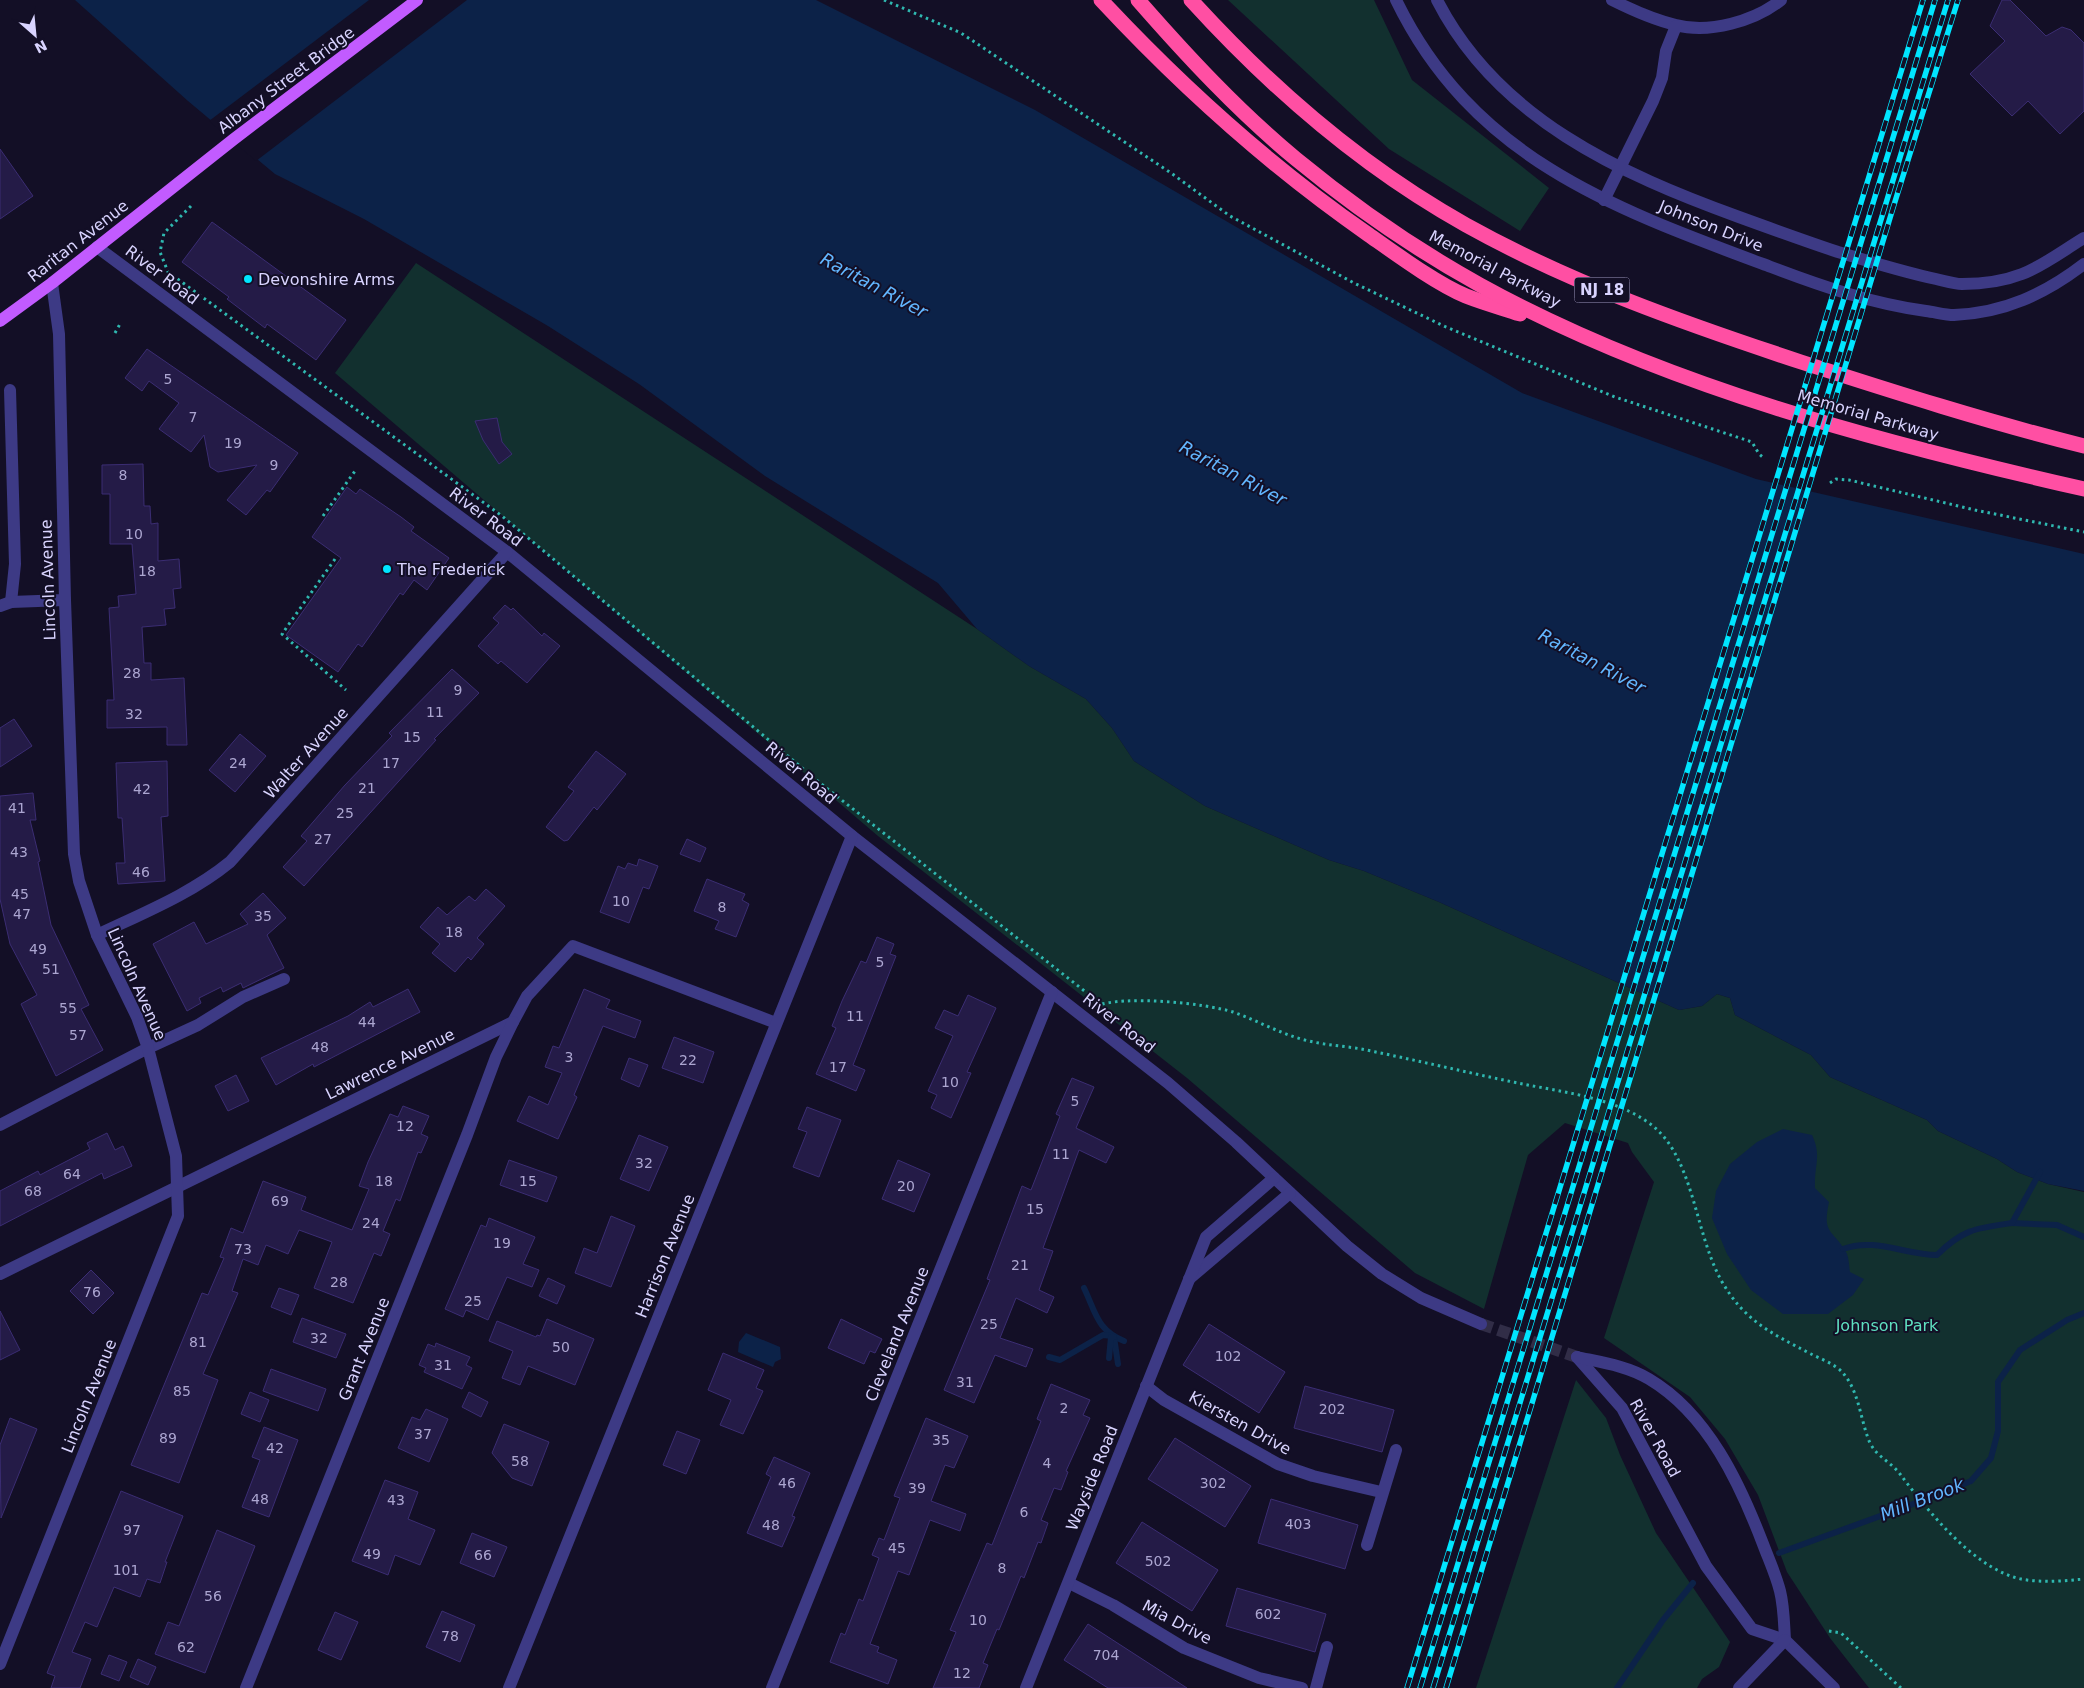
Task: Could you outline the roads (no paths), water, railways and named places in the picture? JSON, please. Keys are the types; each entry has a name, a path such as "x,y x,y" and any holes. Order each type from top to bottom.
{"highway":[{"path":"1101,0 1154,56 1206,105 1296,180 1388,249 1465,295 1584,334"},
{"name":"Memorial Parkway","path":"1138,0 1239,109 1296,159 1353,203 1416,246 1481,285 1584,334 1690,378 1771,406 1971,463 2084,489"},
{"name":"Memorial Parkway","path":"1191,0 1279,89 1335,136 1433,205 1503,244 1607,292 1687,323 1880,388 2084,446"}],"main road":[{"name":"Albany Street Bridge","path":"175,186 417,0"},
{"name":"Raritan Avenue","path":"0,321 52,283 175,186"}],"street":[{"name":"Johnson Drive","path":"1396,0 1418,41 1438,71 1477,114 1527,156 1564,180 1604,200 1712,245 1808,281 1896,307 1953,315 1994,310 2028,300 2059,283 2084,264"},
{"name":"Johnson Drive","path":"1437,0 1452,28 1470,52 1509,94 1572,142 1620,168 1698,202 1820,246 1906,273 1961,284 1992,281 2022,274 2084,238"},
{"path":"1612,0 1631,10 1676,26 1695,28 1736,22 1771,8 1781,0"},
{"path":"1604,200 1653,101 1662,78 1666,51 1676,26"},
{"name":"River Road","path":"97,247 507,552 852,836 1168,1083 1347,1246 1382,1274 1421,1298 1481,1324"},
{"name":"Lincoln Avenue","path":"0,1664 178,1216 176,1156 148,1048 137,1017 97,935 79,881 74,854 65,600 59,337 52,283"},
{"path":"10,390 15,564 6,604 65,600"},
{"name":"Walter Avenue","path":"97,935 189,890 211,877 230,862 507,552"},
{"name":"Harrison Avenue","path":"509,1688 852,836"},
{"path":"513,1022 527,996 573,946 776,1023"},
{"path":"0,1125 148,1048 198,1025 243,997 284,980"},
{"name":"Cleveland Avenue","path":"772,1688 1052,992"},
{"name":"Lawrence Avenue","path":"0,1274 513,1022"},
{"name":"Grant Avenue","path":"246,1688 468,1135 496,1057 513,1022"},
{"name":"Wayside Road","path":"1026,1688 1206,1237 1274,1178"},
{"name":"Wayside Road","path":"1188,1280 1290,1193"},
{"name":"River Road","path":"1785,1640 1780,1592 1752,1516 1736,1481 1700,1424 1680,1403 1649,1379 1616,1366 1577,1357 1622,1408 1694,1545 1728,1597 1752,1629 1785,1640 1834,1688"},
{"name":"Kiersten Drive","path":"1146,1386 1164,1400 1278,1464 1313,1476 1381,1492"},
{"path":"1367,1545 1381,1492 1396,1450"},
{"name":"Mia Drive","path":"1068,1583 1113,1605 1184,1648 1259,1678 1302,1688"},
{"path":"1739,1688 1785,1640"},
{"path":"1316,1688 1327,1647"}],"water":[{"name":"Raritan River","path":"75,0 816,0 1035,110 1522,393 1756,479 2084,554 2084,1191 2048,1184 2017,1172 1997,1159 1938,1131 1927,1120 1830,1077 1811,1055 1735,1015 1730,998 1717,994 1702,1006 1679,1010 1439,902 1364,871 1329,860 1205,806 1134,761 1112,728 1086,699 1029,666 977,629 938,583 765,476 639,384 548,326 364,219 275,174 188,101"},
{"path":"1783,1129 1812,1135 1817,1149 1815,1188 1829,1202 1827,1213 1828,1226 1846,1252 1850,1272 1864,1279 1853,1295 1828,1314 1783,1314 1751,1290 1727,1254 1712,1218 1716,1191 1730,1164 1757,1142"},
{"path":"746,1333 780,1347 781,1359 775,1362 773,1367 738,1352 739,1342"}],"waterway":[{"path":"1843,1249 1866,1245 1937,1255 1946,1246 1971,1231 2012,1223 2040,1172"},
{"name":"Mill Brook","path":"2012,1223 2057,1225 2084,1237"},
{"path":"1084,1288 1098,1320 1108,1332 1124,1341"},
{"name":"Mill Brook","path":"1779,1553 1971,1481 1991,1458 1998,1431 1998,1382 2020,1350 2067,1320 2084,1313"},
{"path":"1049,1357 1060,1360 1103,1335 1112,1336"},
{"path":"1109,1358 1111,1337 1114,1337"},
{"path":"1114,1337 1118,1364"},
{"name":"Mill Brook","path":"1617,1688 1663,1620 1693,1583"}],"tunnel":[{"path":"1481,1324 1577,1357"}],"railway":[{"path":"1407,1688 1923,0"},
{"path":"1420,1688 1935,0"},
{"path":"1433,1688 1948,0"},
{"path":"1446,1688 1893,208 1958,0"}],"place":[{"name":"Devonshire Arms","path":"248,279"},
{"name":"The Frederick","path":"387,569"}],"park label":[{"name":"Johnson Park","path":"1887,1325"}]}
